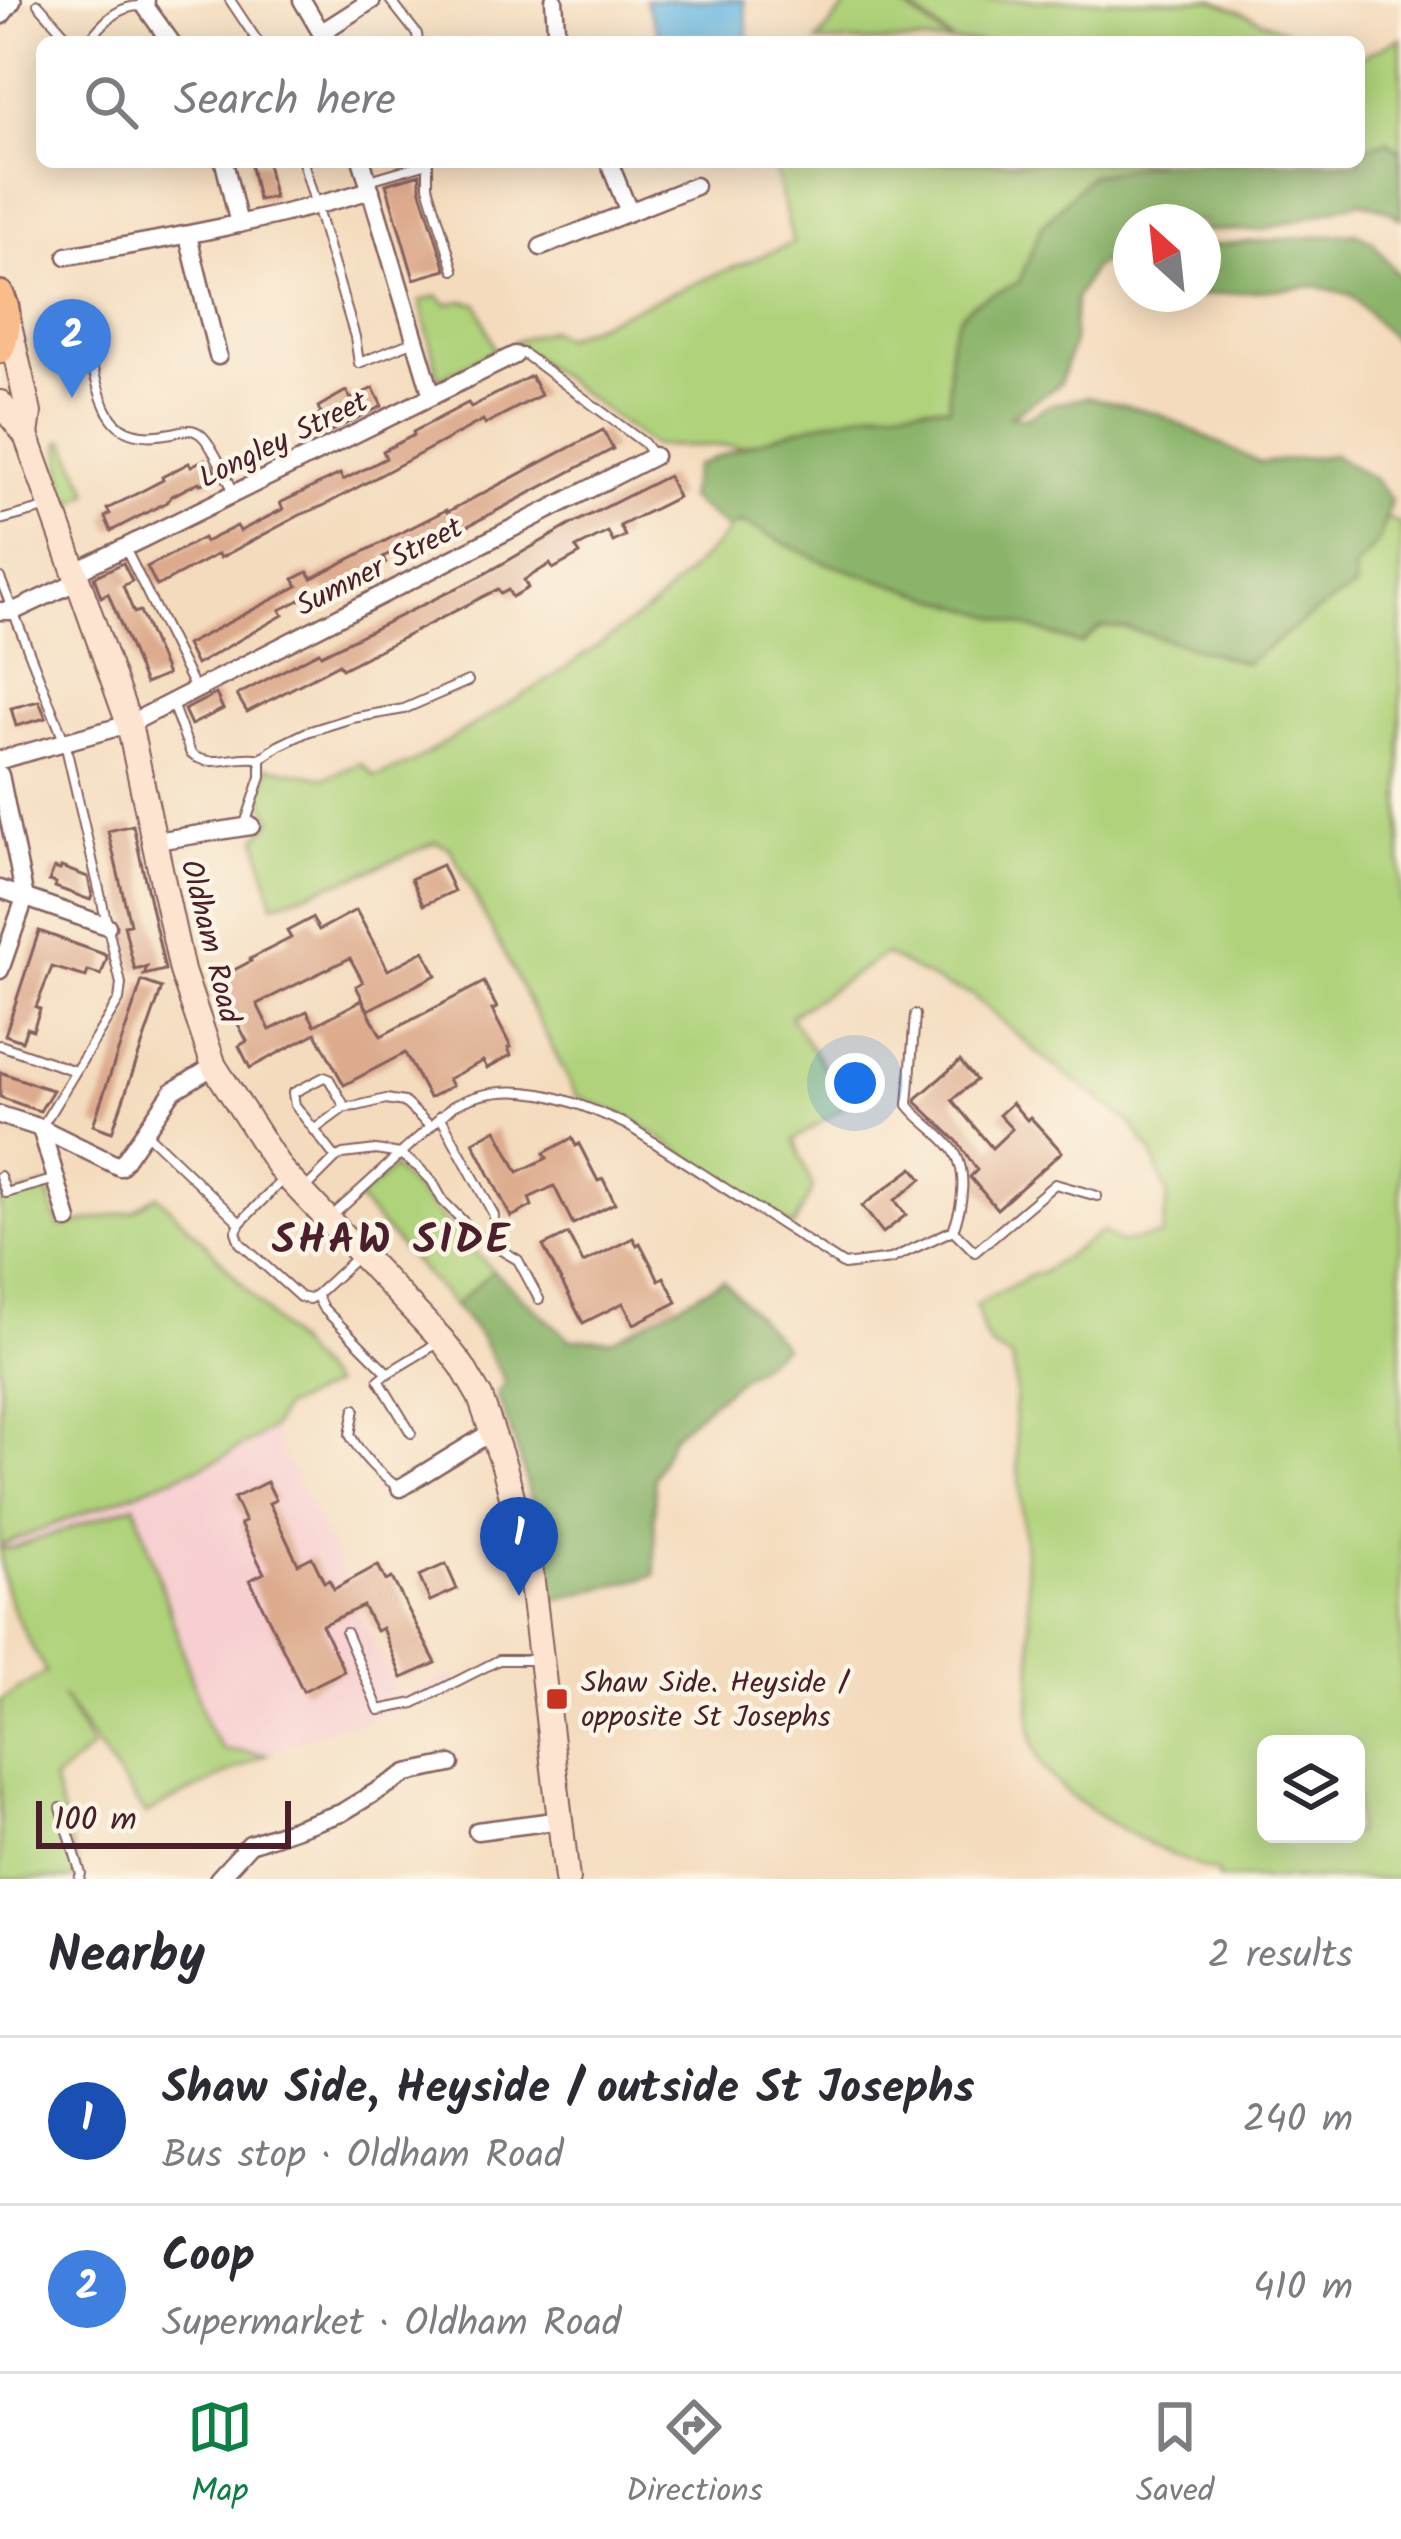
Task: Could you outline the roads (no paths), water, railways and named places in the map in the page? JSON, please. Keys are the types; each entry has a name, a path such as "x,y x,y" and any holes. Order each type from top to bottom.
{"main road":[{"path":"0,349 5,337 3,305"},
{"name":"Oldham Road","path":"3,305 29,413 26,435"},
{"name":"Oldham Road","path":"0,403 26,435 129,724 182,971 214,1066 253,1130 294,1184 442,1340 480,1396 530,1565 567,1879"}],"street":[{"path":"0,13 10,0"},
{"path":"302,0 323,36"},
{"path":"325,36 372,0"},
{"path":"554,0 559,36"},
{"path":"145,3 167,36"},
{"path":"225,168 239,224"},
{"path":"364,168 432,396"},
{"path":"611,168 629,212"},
{"path":"67,256 188,236 317,206 369,185"},
{"path":"541,247 695,186"},
{"path":"188,236 218,356"},
{"name":"Longley Street","path":"7,611 515,355"},
{"name":"Sumner Street","path":"0,760 129,724 654,456"},
{"path":"0,775 25,898 2,959"},
{"path":"156,842 247,826"},
{"path":"0,890 107,926"},
{"path":"0,1115 41,1128 120,1167 173,1091 214,1066"},
{"path":"41,1128 68,1220"},
{"path":"400,1488 493,1431"},
{"path":"218,1879 250,1844 341,1813 407,1773 451,1764"},
{"path":"477,1831 562,1820"}],"lane":[{"path":"230,0 254,36"},
{"path":"390,0 417,36"},
{"path":"92,36 112,14 145,3"},
{"path":"38,4 67,36"},
{"path":"305,168 359,364 416,340"},
{"path":"369,185 415,168"},
{"path":"428,168 428,186 454,270"},
{"path":"86,346 110,417 120,430 153,437 191,430 201,434 235,493"},
{"path":"515,355 523,353 644,443 654,456"},
{"path":"0,520 51,507"},
{"path":"125,548 196,690"},
{"path":"0,578 7,611 65,743 121,992 41,1128"},
{"path":"172,703 191,754 202,762 248,756 260,759 307,732 404,709 468,681"},
{"path":"247,826 261,777 260,759"},
{"path":"328,1219 453,1106 477,1095 523,1090 591,1108 627,1125 844,1265 891,1258 953,1230 960,1213 962,1186 954,1149 908,1105 915,1015"},
{"path":"0,1045 76,1071"},
{"path":"336,1158 293,1102 296,1090 324,1077 345,1107"},
{"path":"315,1129 345,1107 397,1099 429,1125"},
{"path":"440,1116 494,1215 490,1244"},
{"path":"144,1132 240,1223"},
{"path":"361,1254 309,1299 300,1297 240,1243 236,1232 240,1223 336,1158 376,1150 400,1154 432,1181 459,1219 518,1260 538,1299"},
{"path":"0,1177 6,1193 56,1179"},
{"path":"953,1230 975,1252 1055,1184 1097,1196"},
{"path":"316,1295 322,1308 388,1373"},
{"path":"411,1433 379,1380 442,1340"},
{"path":"355,1409 350,1435 371,1466 400,1488"},
{"path":"346,1633 379,1710 414,1702 499,1660 539,1660"},
{"path":"61,1808 79,1879"}],"water":[{"path":"645,0 744,0 748,36 660,36"}],"place":[{"name":"Coop","path":"72,398"},
{"name":"Shaw Side, Heyside / outside St Josephs","path":"519,1596"},
{"name":"Shaw Side. Heyside / opposite St Josephs","path":"557,1699"}],"district":[{"name":"SHAW SIDE","path":"392,1238"}]}
